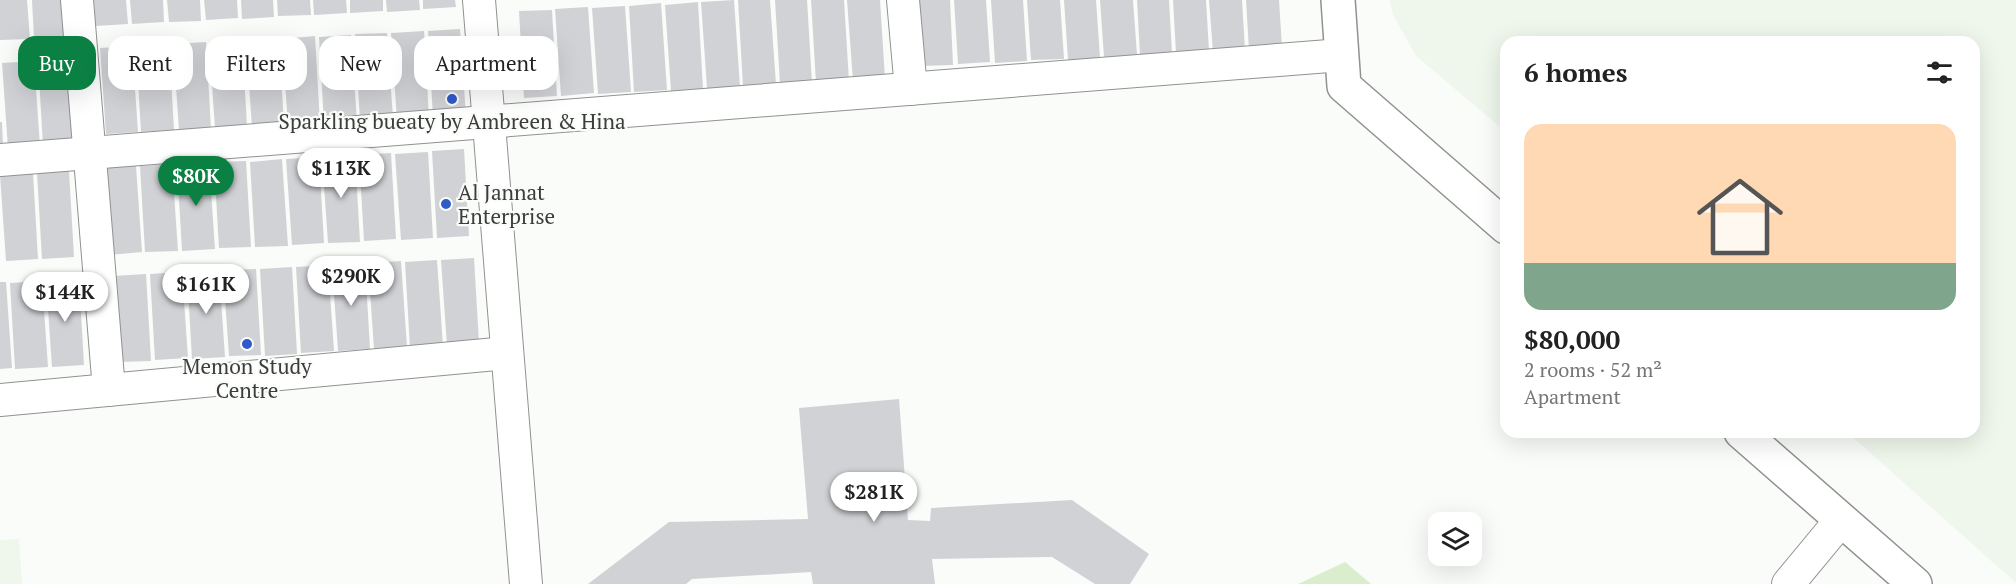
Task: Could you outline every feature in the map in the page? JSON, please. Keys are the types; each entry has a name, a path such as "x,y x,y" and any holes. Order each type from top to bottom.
{"street":[{"path":"77,0 108,390"},
{"path":"479,0 526,584"},
{"path":"903,0 911,89"},
{"path":"1338,0 1344,86 1500,222"},
{"path":"0,160 1342,55"},
{"path":"0,400 507,353"},
{"path":"1748,438 1915,584"},
{"path":"1788,584 1841,520"}],"shaded area":[{"path":"1390,0 2016,0 2016,583 1854,438 1980,438 1980,36 1500,36 1500,127 1416,56 1393,15"},
{"path":"19,539 22,584 0,584 0,540"}],"green space":[{"path":"1345,562 1371,584 1298,584"}],"building":[{"path":"0,0 27,0 30,36 18,36 18,39 0,40"},
{"path":"32,0 64,0 67,36 34,36"},
{"path":"94,0 126,0 128,24 95,26"},
{"path":"130,0 163,0 164,22 132,24"},
{"path":"167,0 200,0 201,21 169,22"},
{"path":"204,0 237,0 238,18 206,20"},
{"path":"241,0 273,0 274,17 242,19"},
{"path":"277,0 310,0 311,15 278,16"},
{"path":"313,0 346,0 347,13 314,15"},
{"path":"350,0 383,0 383,11 350,13"},
{"path":"386,0 419,0 420,10 387,12"},
{"path":"423,0 455,0 456,7 423,9"},
{"path":"734,0 740,87 707,88 701,2"},
{"path":"738,0 770,0 776,85 743,86"},
{"path":"775,0 807,0 812,82 780,84"},
{"path":"811,0 844,0 849,81 816,83"},
{"path":"847,0 880,0 885,79 853,81"},
{"path":"917,0 950,0 953,65 921,66"},
{"path":"954,0 986,0 990,62 958,64"},
{"path":"991,0 1023,0 1027,61 995,63"},
{"path":"1027,0 1060,0 1064,59 1031,60"},
{"path":"1064,0 1096,0 1100,58 1068,60"},
{"path":"1100,0 1133,0 1137,55 1104,57"},
{"path":"1137,0 1169,0 1172,53 1140,55"},
{"path":"1173,0 1206,0 1209,51 1176,53"},
{"path":"1209,0 1242,0 1245,50 1213,52"},
{"path":"1246,0 1279,0 1282,47 1249,50"},
{"path":"698,2 703,89 671,91 665,5"},
{"path":"661,3 667,90 634,92 629,6"},
{"path":"625,6 631,92 598,94 592,8"},
{"path":"588,7 594,93 561,96 555,9"},
{"path":"552,10 554,36 520,36 519,11"},
{"path":"460,29 460,36 428,36 428,31"},
{"path":"424,31 424,36 414,36 414,90 427,90 429,117 397,120 395,90 402,90 402,36 391,36 391,33"},
{"path":"387,33 387,36 355,36 355,34"},
{"path":"315,36 320,123 288,125 286,90 307,90 307,37"},
{"path":"205,42 205,90 209,90 211,129 179,130 176,90 193,90 193,43"},
{"path":"100,48 108,48 108,90 135,90 138,132 106,134"},
{"path":"18,62 18,90 36,90 40,146 8,148 2,63"},
{"path":"40,90 73,90 76,144 43,146"},
{"path":"139,90 172,90 174,130 141,132"},
{"path":"212,90 245,90 247,126 215,128"},
{"path":"249,90 282,90 284,125 252,127"},
{"path":"322,90 355,90 357,121 324,123"},
{"path":"358,90 391,90 393,118 360,121"},
{"path":"431,90 464,90 466,116 433,117"},
{"path":"524,90 557,90 557,96 524,98"},
{"path":"0,122 2,122 3,147 0,148"},
{"path":"464,149 469,236 437,238 432,151"},
{"path":"428,152 433,238 401,240 395,154"},
{"path":"391,153 396,239 364,241 359,155"},
{"path":"355,155 360,242 328,243 322,157"},
{"path":"319,157 324,243 292,245 286,159"},
{"path":"282,159 288,246 255,247 250,162"},
{"path":"246,161 251,247 219,248 214,162"},
{"path":"209,162 215,249 182,251 177,165"},
{"path":"172,164 178,251 145,252 140,166"},
{"path":"136,166 142,252 109,255 103,168"},
{"path":"69,171 74,257 42,259 37,173"},
{"path":"33,173 38,259 6,261 0,175"},
{"path":"474,258 479,343 447,346 441,260"},
{"path":"437,260 443,346 410,348 405,262"},
{"path":"401,261 407,347 374,349 368,263"},
{"path":"365,263 370,349 338,351 332,265"},
{"path":"328,265 334,351 301,353 296,267"},
{"path":"292,267 297,354 265,356 260,269"},
{"path":"256,269 261,355 229,356 223,270"},
{"path":"219,271 225,357 192,359 187,272"},
{"path":"182,272 188,358 155,360 150,274"},
{"path":"146,274 151,361 119,362 113,276"},
{"path":"79,279 84,365 52,367 46,280"},
{"path":"42,281 48,367 15,369 10,283"},
{"path":"0,282 6,282 12,368 0,369"},
{"path":"899,399 908,520 930,521 931,508 1072,500 1149,554 1130,584 1095,584 1052,557 932,559 935,584 813,584 811,572 692,579 686,584 588,584 669,522 808,519 799,408"}],"place":[{"name":"Sparkling bueaty by Ambreen & Hina","path":"452,99"},
{"name":"Al Jannat Enterprise","path":"446,204"},
{"name":"Memon Study Centre","path":"247,344"}]}
